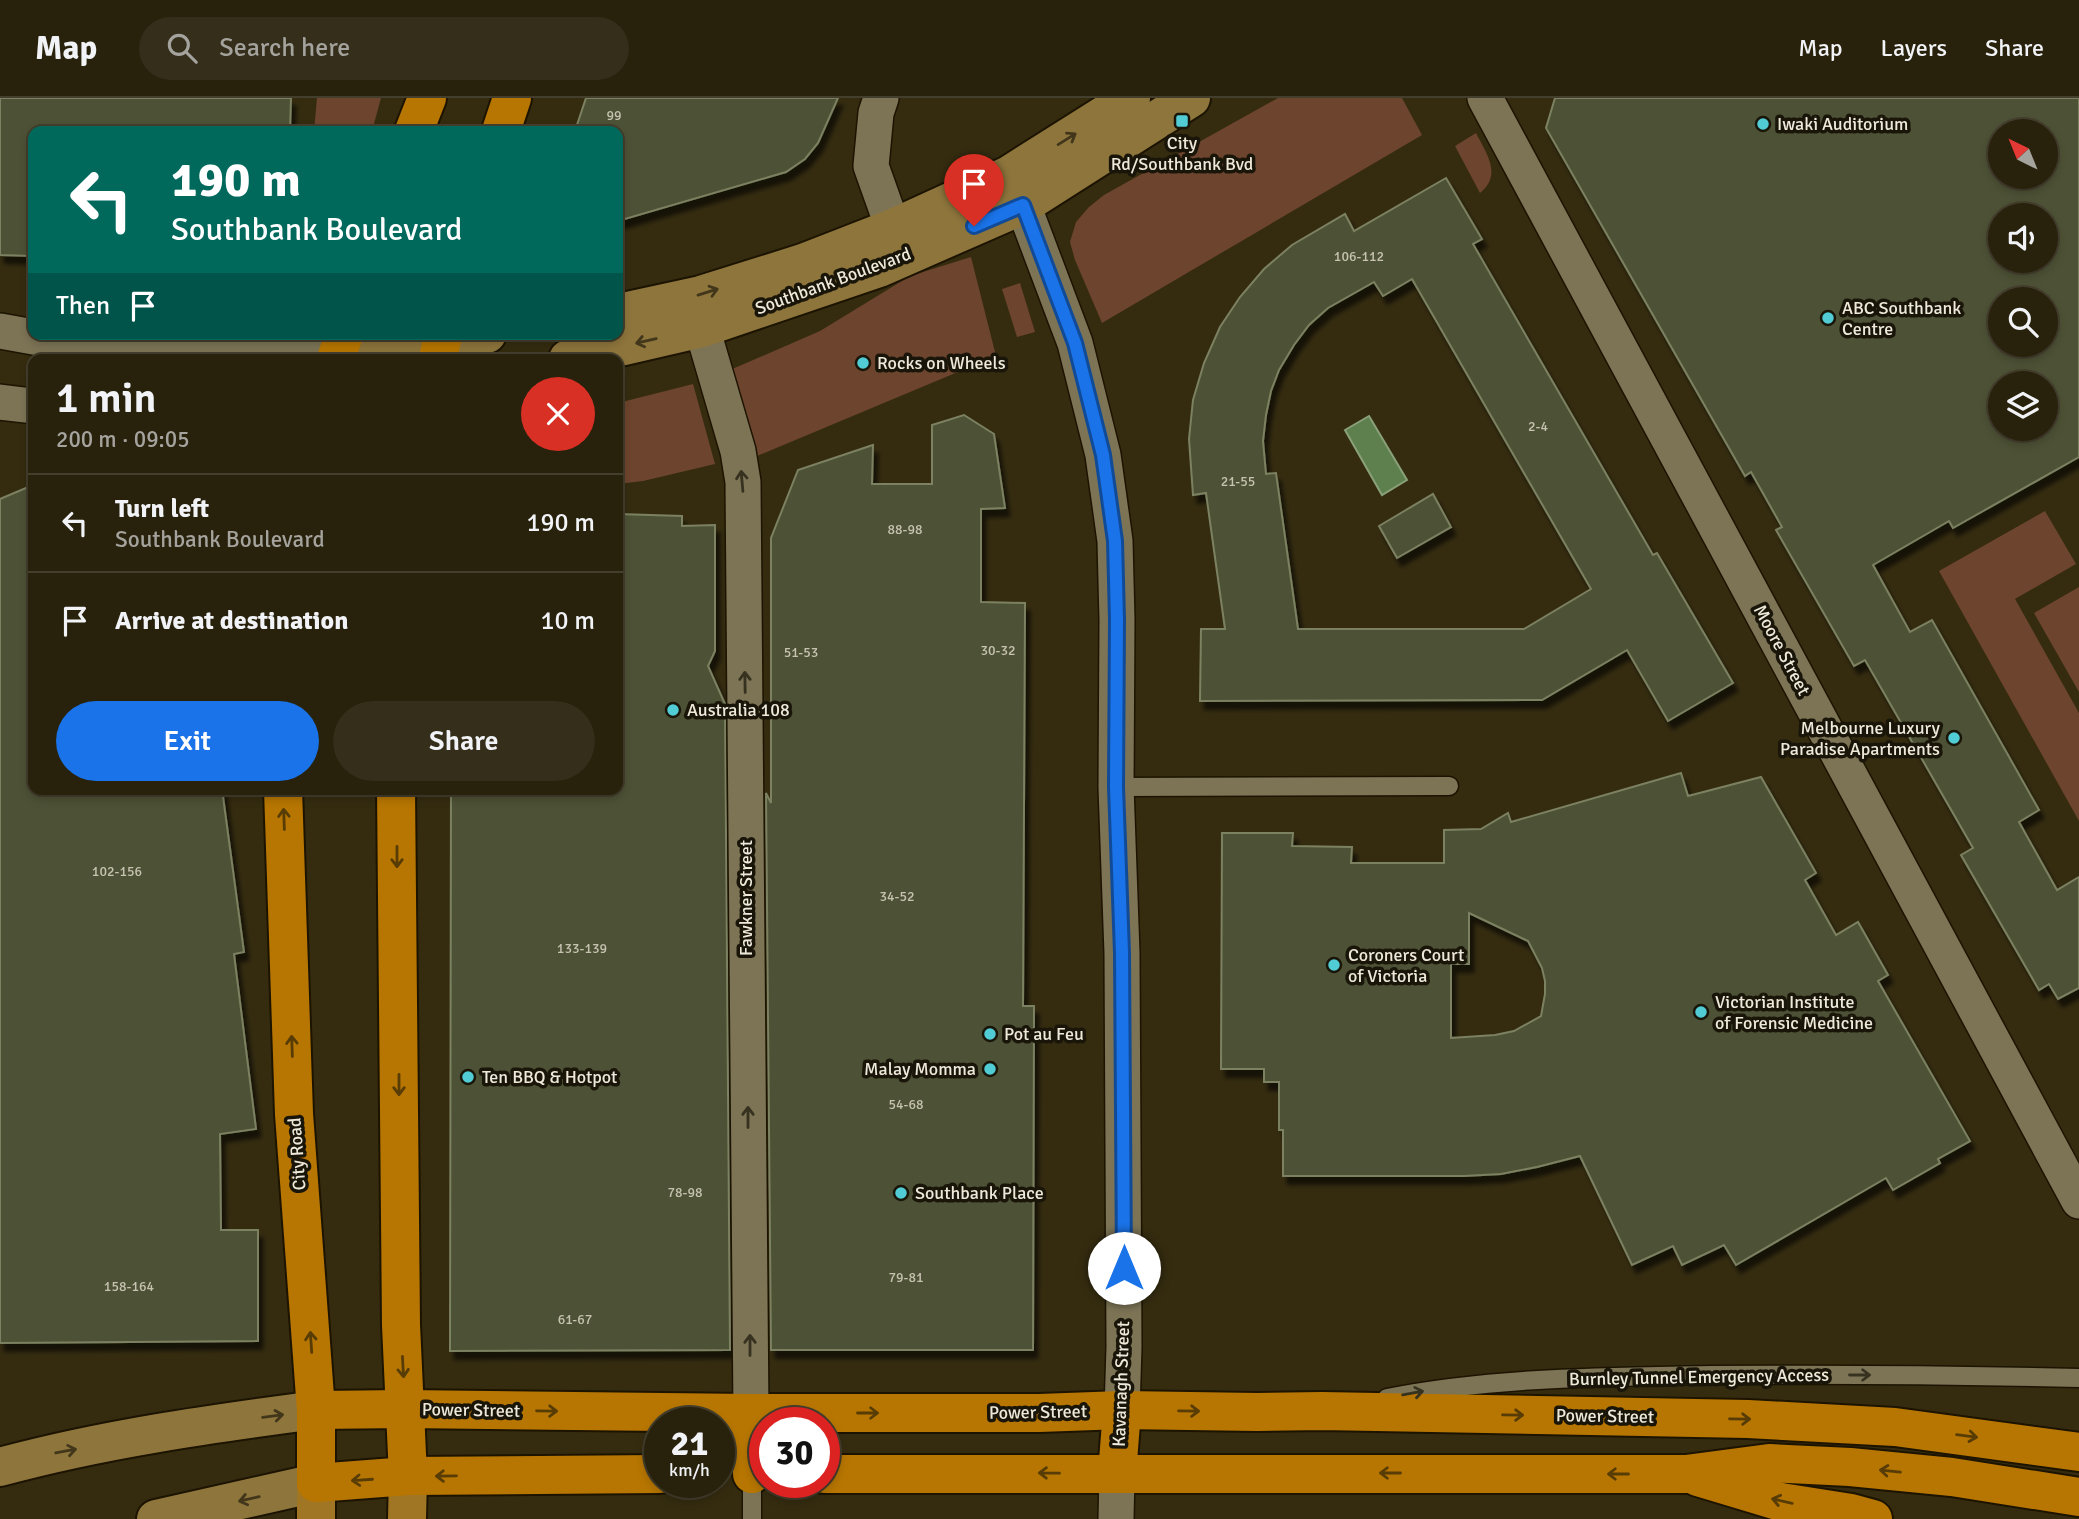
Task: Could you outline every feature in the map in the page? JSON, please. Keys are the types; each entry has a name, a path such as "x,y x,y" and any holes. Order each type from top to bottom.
{"highway":[{"path":"416,126 427,98"},
{"path":"503,126 512,98"},
{"name":"City Road","path":"283,795 294,1114 316,1410 316,1501"},
{"path":"396,795 401,1325 408,1476"},
{"name":"Power Street","path":"316,1410 749,1413"},
{"name":"Kavanagh Street","path":"1117,1474 1122,1410"},
{"name":"Power Street","path":"840,1413 1322,1411 1761,1419 1895,1427 2079,1452"},
{"name":"Fawkner Street","path":"745,1474 749,1433"},
{"path":"840,1474 1686,1474 1769,1463 1837,1466 1952,1477 2079,1497"},
{"path":"316,1501 408,1476 644,1474"},
{"path":"1686,1474 1781,1502 1873,1519"}],"main road":[{"name":"Southbank Boulevard","path":"623,312 701,295 803,262 893,228 1016,190 1131,98"},
{"name":"Southbank Boulevard","path":"590,354 702,328 879,268 1016,190 1191,98"},
{"path":"339,350 441,345 462,340"},
{"name":"Power Street","path":"0,1467 46,1454 231,1421 316,1410"},
{"path":"407,1519 408,1476"},
{"path":"156,1519 316,1501"}],"street":[{"path":"880,98 870,166 893,228"},
{"name":"Moore Street","path":"1485,98 2079,1201"},
{"name":"Kavanagh Street","path":"1016,190 1075,343 1103,455 1115,541 1116,787 1122,966 1122,1410"},
{"name":"Fawkner Street","path":"702,328 738,452 743,482 751,1407"},
{"path":"0,331 28,336"},
{"path":"50,340 187,354"},
{"path":"298,354 339,350"},
{"path":"0,402 28,405"},
{"name":"Kavanagh Street","path":"1116,1519 1117,1474"}],"lane":[{"path":"1116,787 1449,786"},
{"name":"Burnley Tunnel Emergency Access","path":"1322,1411 1455,1386 1520,1381 1757,1375 2079,1378"},
{"path":"745,1474 752,1519"}],"shaded area":[{"path":"317,98 381,98 373,126 314,126"},
{"path":"1278,98 1402,98 1422,135 1102,323 1070,242 1076,222 1104,195"},
{"path":"1476,133 1488,156 1491,171 1487,186 1480,193 1455,146"},
{"name":"Rocks on Wheels","path":"971,257 996,356 757,456 730,370 820,331 910,276"},
{"path":"1020,283 1035,332 1017,337 1002,289"},
{"path":"693,384 715,464 623,483 623,402"},
{"path":"1369,416 1407,480 1382,495 1345,430"},
{"path":"2045,511 2076,564 2015,599 2079,713 2079,821 1939,571"},
{"path":"2079,587 2079,692 2034,613"}],"building":[{"path":"0,98 291,98 290,126 28,126 28,256 0,255"},
{"path":"586,98 838,98 818,143 805,159 786,172 623,220 623,126 577,126"},
{"name":"ABC Southbank Centre","path":"1555,98 2079,98 2079,457 1953,528 1949,521 1873,565 1910,632 1932,620 2039,810 2019,822 2057,890 2079,877 2079,988 2058,999 2049,984 2039,990 1961,855 1973,848 1865,660 1854,666 1776,530 1782,527 1751,472 1745,476 1546,128"},
{"path":"1446,178 1482,239 1473,244 1653,555 1657,553 1733,683 1668,721 1627,650 1542,700 1200,701 1201,629 1225,629 1206,493 1193,495 1189,439 1193,400 1204,363 1220,327 1240,297 1264,269 1292,245 1345,214 1354,231","holes":["1412,279 1591,589 1524,629 1298,629 1276,473 1266,474 1263,441 1271,391 1279,370 1309,325 1328,308 1374,282 1383,296"]},
{"path":"964,415 994,434 1005,508 981,509 981,602 1025,603 1023,1006 1034,1006 1033,1350 771,1350 766,793 771,803 771,538 798,470 873,445 872,484 932,484 932,425"},
{"path":"28,487 28,795 223,795 244,952 234,954 256,1129 220,1134 221,1230 258,1230 258,1341 0,1343 0,499"},
{"path":"1433,494 1451,527 1397,558 1379,526"},
{"path":"623,514 682,516 682,526 715,525 715,651 708,666 725,704 730,1350 450,1351 451,795 623,795"},
{"name":"Victorian Institute of Forensic Medicine","path":"1681,773 1688,796 1761,777 1816,873 1805,880 1836,935 1858,922 1888,975 1878,981 1970,1141 1938,1159 1940,1163 1893,1190 1886,1178 1736,1265 1724,1245 1682,1265 1673,1246 1632,1265 1580,1156 1501,1174 1283,1176 1279,1082 1264,1082 1264,1069 1221,1069 1222,833 1293,833 1292,846 1352,847 1351,863 1444,863 1444,830 1481,829 1508,813 1511,822","holes":["1469,913 1528,941 1542,968 1545,981 1541,1016 1514,1031 1451,1038 1451,964 1469,964"]}],"place":[{"name":"City Rd/Southbank Bvd","path":"1182,121"},
{"name":"Iwaki Auditorium","path":"1763,124"},
{"name":"ABC Southbank Centre","path":"1828,318"},
{"name":"Rocks on Wheels","path":"863,363"},
{"name":"Australia 108","path":"673,710"},
{"name":"Melbourne Luxury Paradise Apartments","path":"1954,738"},
{"name":"Coroners Court of Victoria","path":"1334,965"},
{"name":"Victorian Institute of Forensic Medicine","path":"1701,1012"},
{"name":"Pot au Feu","path":"990,1034"},
{"name":"Malay Momma","path":"990,1069"},
{"name":"Ten BBQ & Hotpot","path":"468,1077"},
{"name":"Southbank Place","path":"901,1193"}],"route":[{"path":"974,226 1023,205 1075,343 1103,455 1115,541 1124,1268"}]}
